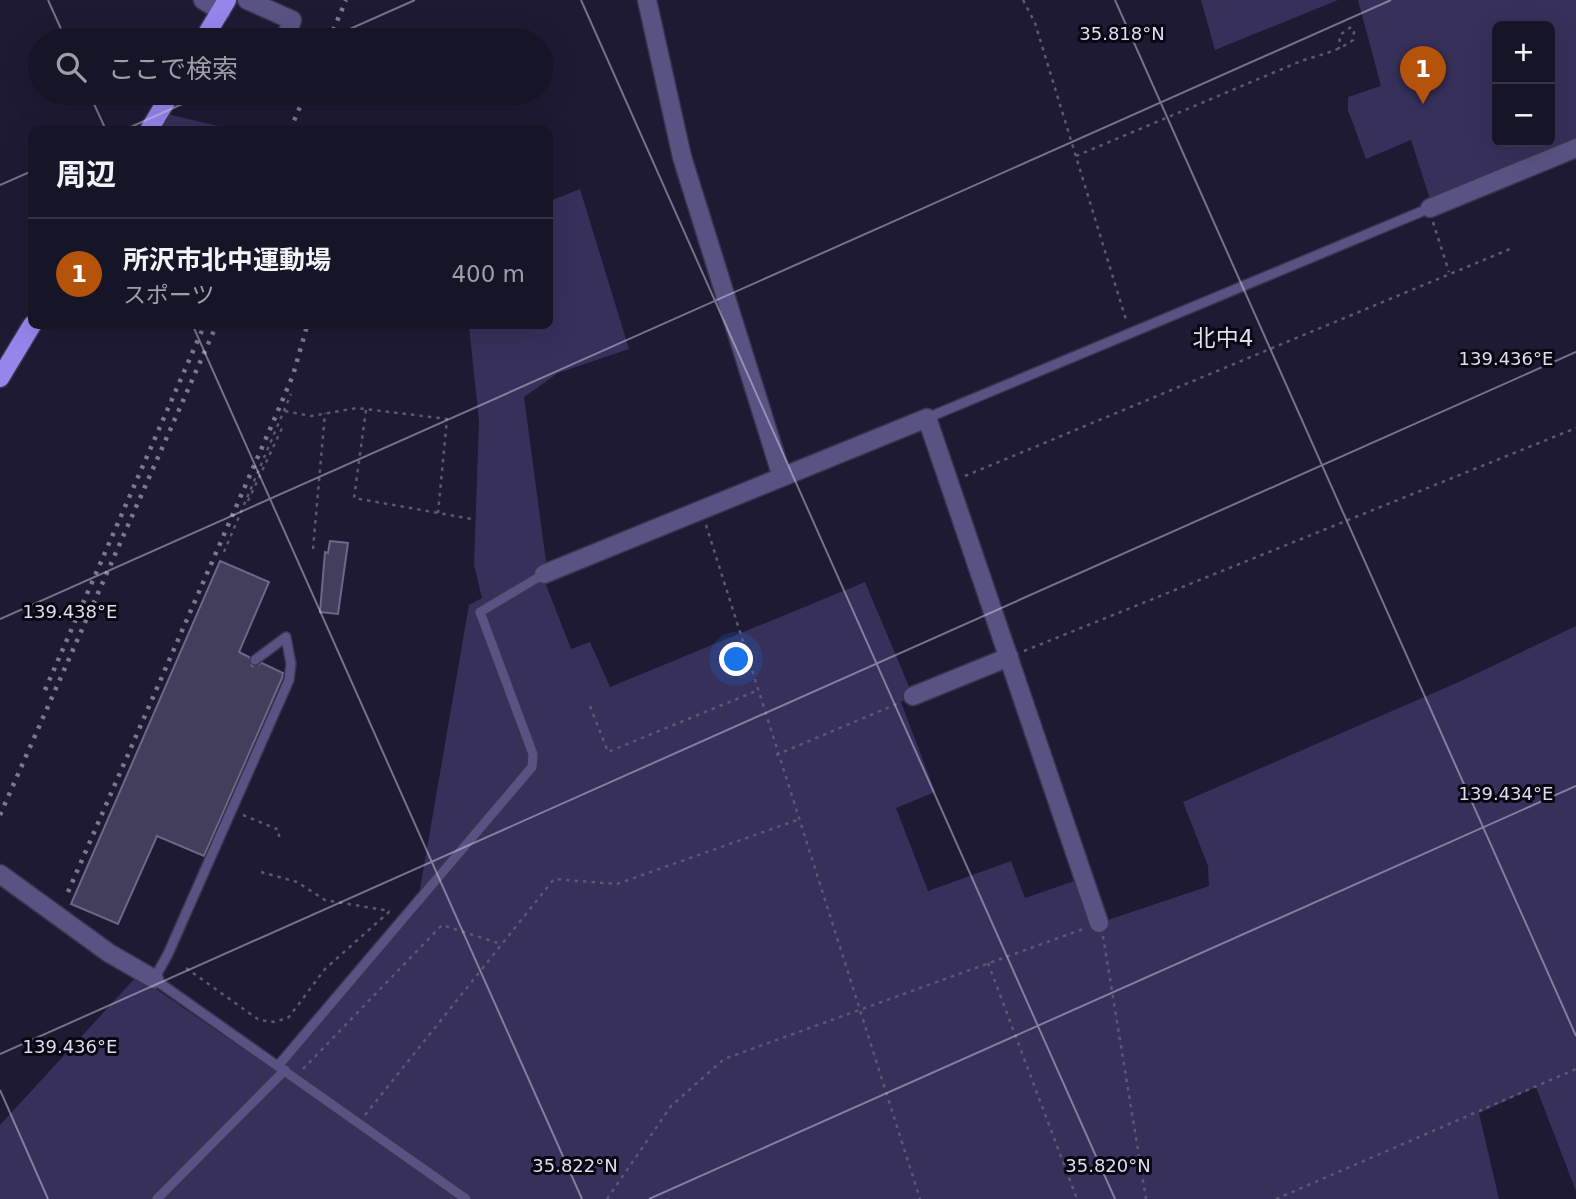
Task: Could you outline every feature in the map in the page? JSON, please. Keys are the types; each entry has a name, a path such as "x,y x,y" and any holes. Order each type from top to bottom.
{"main road":[{"path":"214,28 224,6"},
{"path":"151,126 165,105"},
{"path":"0,378 30,329"}],"street":[{"path":"203,0 224,6"},
{"path":"247,0 292,20 289,28"},
{"path":"647,0 682,158 782,477"},
{"path":"1430,208 1576,148"},
{"path":"544,574 927,418 1099,923"},
{"path":"914,696 1009,657"},
{"path":"0,874 109,953 154,979"}],"lane":[{"path":"927,418 1430,208"},
{"path":"157,1199 281,1068 532,767 533,754 480,612 544,574"},
{"path":"255,660 286,638 291,664 289,680 168,954 154,979 466,1199"}],"path":[{"path":"1023,0 1035,23 1130,333"},
{"path":"1076,156 1301,61 1339,49 1353,40 1354,32 1351,27 1340,35 1339,49"},
{"path":"1430,208 1450,274"},
{"path":"949,482 1510,249"},
{"path":"283,426 224,552 291,394"},
{"path":"285,411 311,416 347,408 447,419 438,513"},
{"path":"366,410 354,498 472,519"},
{"path":"313,549 325,412"},
{"path":"1009,657 1576,428"},
{"path":"701,510 776,755 920,1199"},
{"path":"590,706 608,752 756,691"},
{"path":"776,755 914,696"},
{"path":"232,810 279,830 279,838"},
{"path":"359,1123 554,879 617,884 797,820"},
{"path":"186,968 259,1020 282,1020 289,1017 325,969 390,911 325,900 297,882 261,872"},
{"path":"607,1199 671,1106 724,1059 1099,923 1108,958 1146,1199"},
{"path":"295,1078 442,925 501,944"},
{"path":"988,963 1077,1199"},
{"path":"1276,1199 1576,1069"}],"shaded area":[{"path":"1201,0 1338,0 1215,50"},
{"path":"1358,0 1576,0 1576,142 1430,199 1411,140 1366,159 1348,110 1348,97 1381,86"},
{"path":"167,114 218,126 161,126"},
{"path":"580,189 629,349 558,373 524,397 547,569 541,572 571,649 590,642 610,687 865,582 913,696 901,702 935,792 896,808 928,891 1011,861 1025,898 1080,879 1096,924 1209,886 1208,866 1183,802 1461,681 1576,626 1576,1191 1536,1087 1479,1113 1499,1199 0,1199 0,1125 137,976 274,1070 422,906 420,889 469,605 482,598 474,565 479,421 469,329 553,329 553,200"}],"building":[{"path":"330,541 348,543 338,614 320,612 325,552 328,553"},
{"path":"220,561 269,582 239,652 249,657 252,666 262,663 283,673 282,678 204,856 157,836 118,924 71,904"}],"railway":[{"path":"334,28 346,0"},
{"path":"292,126 301,105"},
{"path":"45,690 203,329"},
{"path":"0,815 215,329"},
{"path":"68,892 277,413 293,375 306,329"}],"place":[{"name":"所沢市北中運動場","path":"1423,104"}],"district":[{"name":"北中4","path":"1223,338"}]}
